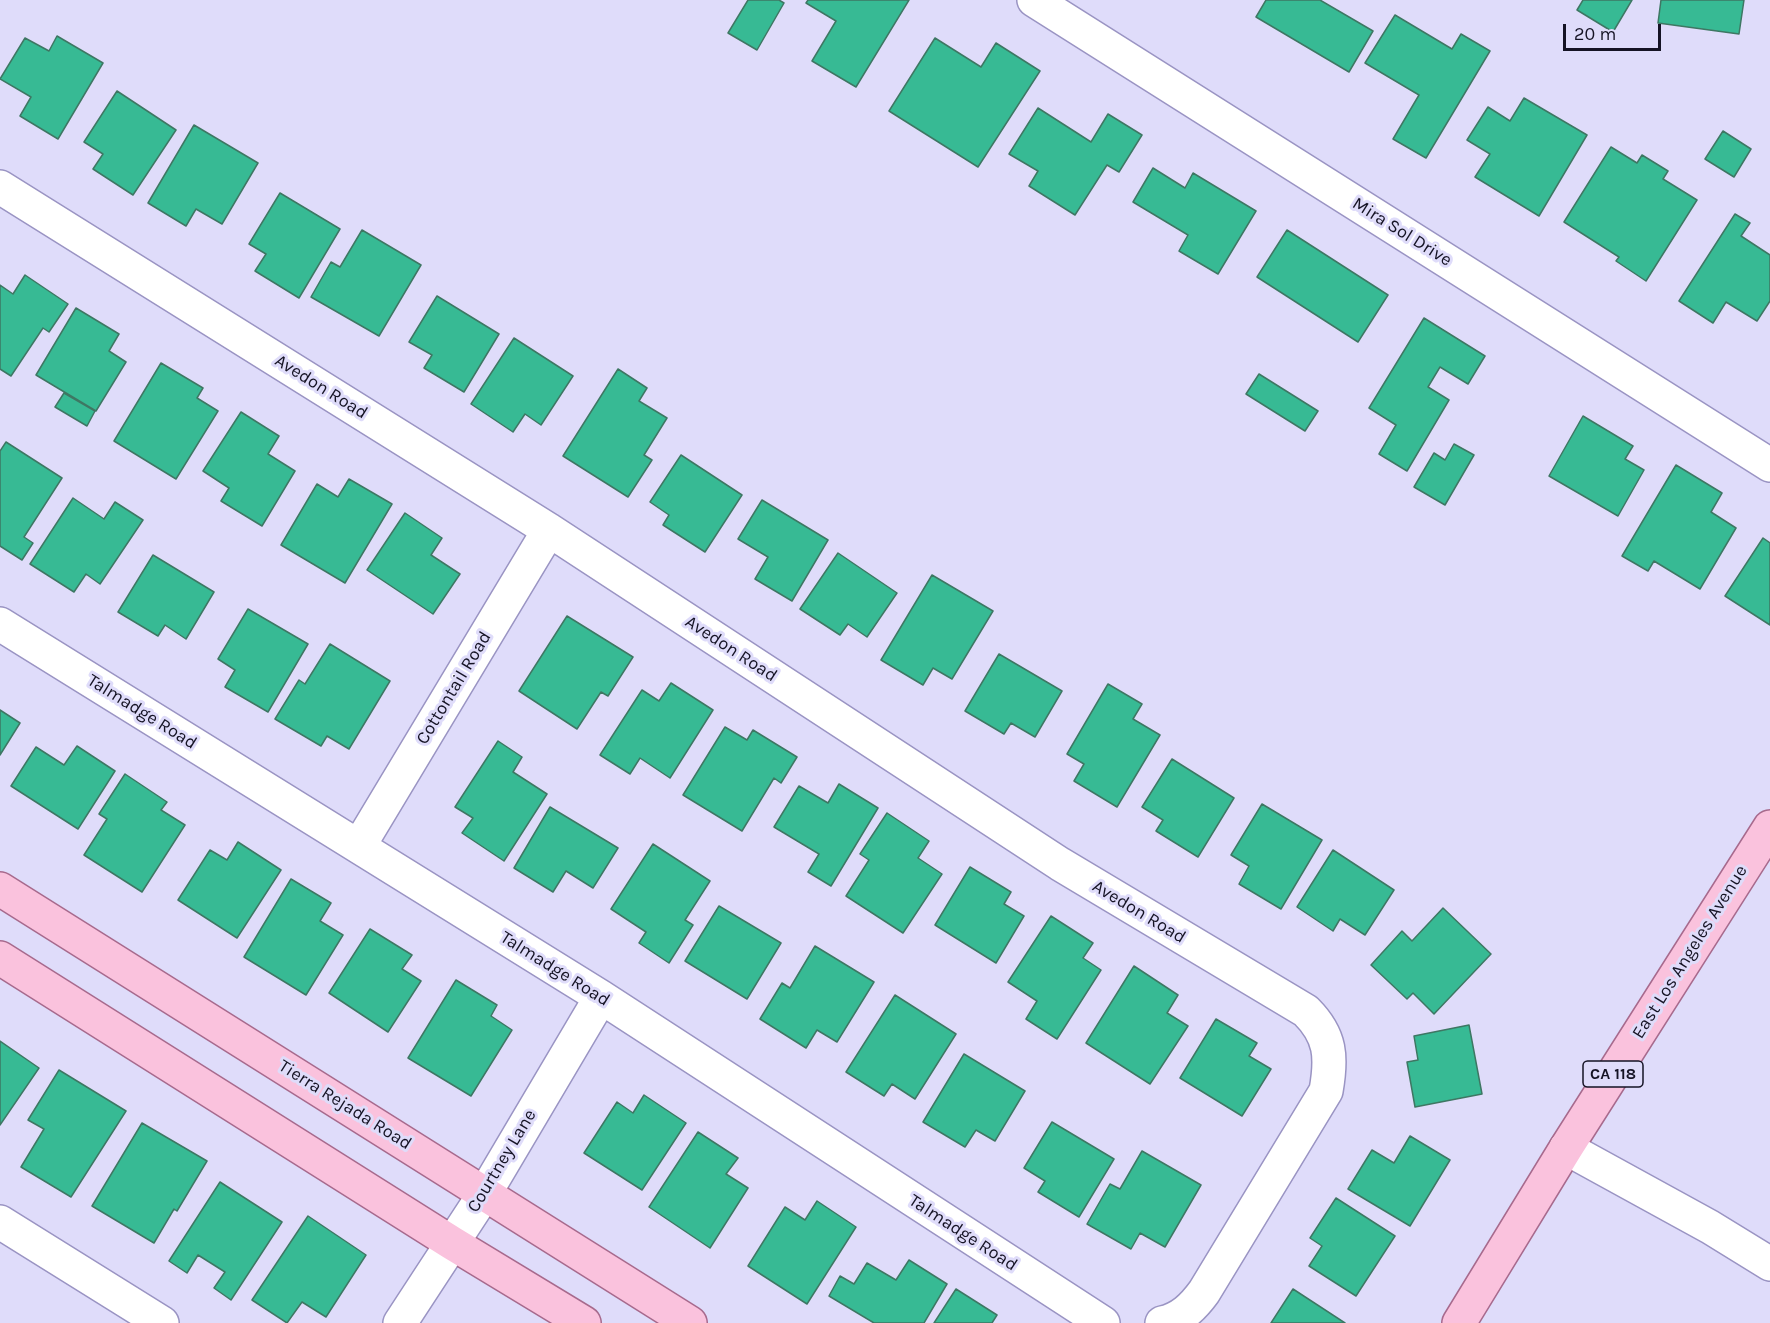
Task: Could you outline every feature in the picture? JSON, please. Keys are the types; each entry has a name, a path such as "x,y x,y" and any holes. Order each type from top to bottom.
{"main road":[{"name":"East Los Angeles Avenue","path":"1459,1323 1566,1148 1770,827"},
{"name":"Tierra Rejada Road","path":"0,889 690,1323"},
{"path":"0,958 452,1243 584,1323"}],"street":[{"name":"Mira Sol Drive","path":"1034,0 1770,465"},
{"name":"Avedon Road","path":"0,187 549,530 1060,864 1306,1011 1323,1034 1330,1064 1326,1091 1194,1305 1181,1316 1162,1323"},
{"name":"Cottontail Road","path":"359,846 549,530"},
{"name":"Talmadge Road","path":"0,624 601,997 1103,1323"},
{"name":"Courtney Lane","path":"400,1323 485,1193 601,997"},
{"path":"1566,1148 1710,1227 1770,1264"},
{"path":"0,1222 162,1323"}],"building":[{"path":"748,0 779,0 784,3 757,50 728,33"},
{"path":"808,0 909,0 856,87 812,61 836,21 806,3"},
{"path":"1266,0 1320,0 1373,31 1349,72 1256,17"},
{"path":"1583,0 1632,0 1613,32 1577,10"},
{"path":"1661,0 1744,0 1739,34 1658,23"},
{"path":"1395,15 1452,49 1461,34 1490,51 1426,158 1393,139 1419,95 1365,63"},
{"path":"57,36 103,63 58,139 20,116 31,97 0,79 25,38 49,51"},
{"path":"935,38 981,67 996,43 1040,71 978,167 889,111"},
{"path":"117,91 176,130 133,195 93,169 103,154 84,142"},
{"path":"1524,98 1587,135 1539,216 1475,177 1490,154 1467,140 1488,107 1510,121"},
{"path":"1038,108 1091,142 1108,114 1142,135 1119,172 1107,165 1075,215 1029,186 1038,171 1009,154"},
{"path":"194,125 258,163 222,224 196,209 186,226 148,203"},
{"path":"1723,131 1751,149 1734,177 1705,159"},
{"path":"1611,147 1637,163 1642,155 1668,171 1663,179 1697,200 1646,281 1616,261 1619,257 1564,222"},
{"path":"1153,168 1185,188 1193,173 1256,211 1218,274 1179,251 1188,235 1133,202"},
{"path":"280,193 340,229 299,298 255,271 266,254 249,244"},
{"path":"1735,214 1750,223 1741,236 1770,255 1770,301 1757,321 1726,302 1713,323 1679,301"},
{"path":"362,230 421,265 379,336 311,297 331,262 340,267"},
{"path":"1287,230 1388,295 1358,342 1257,277"},
{"path":"25,275 68,304 49,332 43,328 11,376 0,369 0,285 13,294"},
{"path":"437,296 499,334 464,392 424,368 432,355 409,342"},
{"path":"76,308 119,334 109,351 126,362 96,411 36,375"},
{"path":"1424,318 1485,356 1468,384 1440,367 1428,387 1449,400 1407,471 1379,454 1396,425 1369,408"},
{"path":"514,338 573,376 541,425 525,414 513,432 471,404"},
{"path":"161,363 203,388 197,398 218,411 176,479 114,441"},
{"path":"618,369 647,388 639,401 667,418 644,455 652,460 628,497 563,456"},
{"path":"1259,374 1318,411 1305,431 1246,394"},
{"path":"64,393 95,411 87,426 55,407"},
{"path":"241,412 279,436 268,454 295,471 262,526 221,501 229,488 203,471"},
{"path":"1583,416 1633,446 1625,459 1644,470 1618,516 1549,476"},
{"path":"6,442 62,478 24,537 33,543 22,560 0,546 0,451"},
{"path":"1454,444 1474,455 1445,505 1414,487 1434,453 1445,460"},
{"path":"681,455 742,495 705,552 663,525 669,515 650,502"},
{"path":"1676,465 1722,493 1711,512 1736,528 1700,589 1654,561 1648,571 1622,556"},
{"path":"349,479 392,504 345,583 281,545 317,484 338,497"},
{"path":"73,498 104,519 115,502 143,520 100,584 86,574 74,592 30,564"},
{"path":"762,500 828,540 792,601 755,579 768,557 738,539"},
{"path":"405,513 442,538 431,555 460,574 433,614 367,570"},
{"path":"1763,538 1770,543 1770,625 1725,596"},
{"path":"838,553 897,593 867,637 848,624 840,635 800,609"},
{"path":"153,555 214,592 186,639 165,625 158,636 118,612"},
{"path":"932,575 993,611 952,679 933,668 923,685 881,660"},
{"path":"248,609 308,644 268,712 225,687 235,670 218,659"},
{"path":"567,616 633,657 608,696 601,692 577,729 519,691"},
{"path":"330,644 390,681 349,749 327,736 321,746 275,719 299,680 305,684"},
{"path":"999,654 1062,691 1035,737 1011,723 1004,734 965,711"},
{"path":"671,683 713,710 670,778 640,758 630,774 600,755 642,690 659,701"},
{"path":"1108,684 1142,704 1133,719 1160,735 1117,807 1074,781 1084,764 1067,754"},
{"path":"0,710 20,723 0,755"},
{"path":"725,727 747,740 753,730 797,757 781,783 774,778 742,831 683,795"},
{"path":"498,741 522,757 513,772 547,794 504,861 462,833 473,818 455,807"},
{"path":"77,746 115,771 78,829 11,786 36,747 64,765"},
{"path":"1172,759 1234,798 1198,857 1156,831 1163,820 1142,807"},
{"path":"125,774 167,802 161,810 185,825 142,892 84,855 107,819 99,814"},
{"path":"839,784 878,808 831,886 808,872 819,854 774,827 799,786 828,803"},
{"path":"1262,804 1322,840 1281,909 1239,884 1249,866 1231,855"},
{"path":"550,807 618,848 593,888 566,871 553,892 514,868"},
{"path":"887,813 929,841 918,858 942,874 903,933 846,896 869,860 860,854"},
{"path":"238,842 281,870 237,938 178,900 210,850 227,860"},
{"path":"653,844 710,881 685,920 693,925 669,963 639,943 646,932 611,909"},
{"path":"1333,850 1394,890 1365,935 1340,919 1333,931 1297,907"},
{"path":"970,867 1011,892 1004,904 1024,916 996,963 935,925"},
{"path":"291,879 331,903 320,921 343,935 306,995 244,957"},
{"path":"719,906 781,943 747,999 685,961"},
{"path":"1443,908 1491,954 1434,1014 1413,993 1407,999 1371,965 1402,931 1412,941"},
{"path":"1051,916 1093,943 1083,958 1101,970 1057,1039 1026,1019 1037,1001 1008,982"},
{"path":"370,929 412,955 402,969 421,981 388,1032 329,993"},
{"path":"815,946 874,982 837,1042 817,1030 806,1048 760,1019 782,983 790,988"},
{"path":"1134,966 1178,995 1167,1013 1188,1026 1150,1084 1086,1043"},
{"path":"456,980 497,1005 491,1016 512,1030 471,1096 408,1058"},
{"path":"895,995 956,1034 915,1099 892,1084 884,1096 846,1072"},
{"path":"1216,1019 1257,1043 1249,1056 1271,1069 1242,1116 1180,1078"},
{"path":"1469,1025 1482,1094 1415,1107 1407,1062 1418,1060 1414,1036"},
{"path":"0,1041 39,1068 0,1125"},
{"path":"964,1054 1025,1091 995,1141 976,1130 965,1147 923,1122"},
{"path":"59,1070 126,1111 71,1197 21,1167 44,1129 28,1120"},
{"path":"644,1095 686,1123 642,1190 584,1153 617,1102 633,1113"},
{"path":"1052,1122 1114,1159 1079,1217 1038,1192 1045,1181 1024,1168"},
{"path":"142,1123 207,1161 177,1211 174,1209 154,1243 92,1206"},
{"path":"698,1132 738,1158 726,1174 748,1188 710,1248 649,1207"},
{"path":"1410,1136 1450,1160 1410,1226 1348,1189 1372,1150 1394,1163"},
{"path":"1142,1151 1201,1185 1165,1247 1140,1233 1131,1249 1087,1224 1110,1184 1120,1189"},
{"path":"220,1182 282,1222 231,1300 214,1288 225,1272 198,1255 187,1273 169,1261"},
{"path":"1336,1198 1395,1236 1356,1296 1309,1266 1322,1246 1310,1238"},
{"path":"817,1201 856,1227 807,1304 748,1266 785,1207 805,1220"},
{"path":"308,1216 366,1255 326,1317 302,1302 287,1323 252,1300"},
{"path":"909,1260 947,1284 924,1323 874,1323 829,1296 840,1276 854,1284 867,1263 896,1280"},
{"path":"956,1289 997,1315 992,1323 934,1323"},
{"path":"1293,1289 1345,1323 1271,1323"}]}
